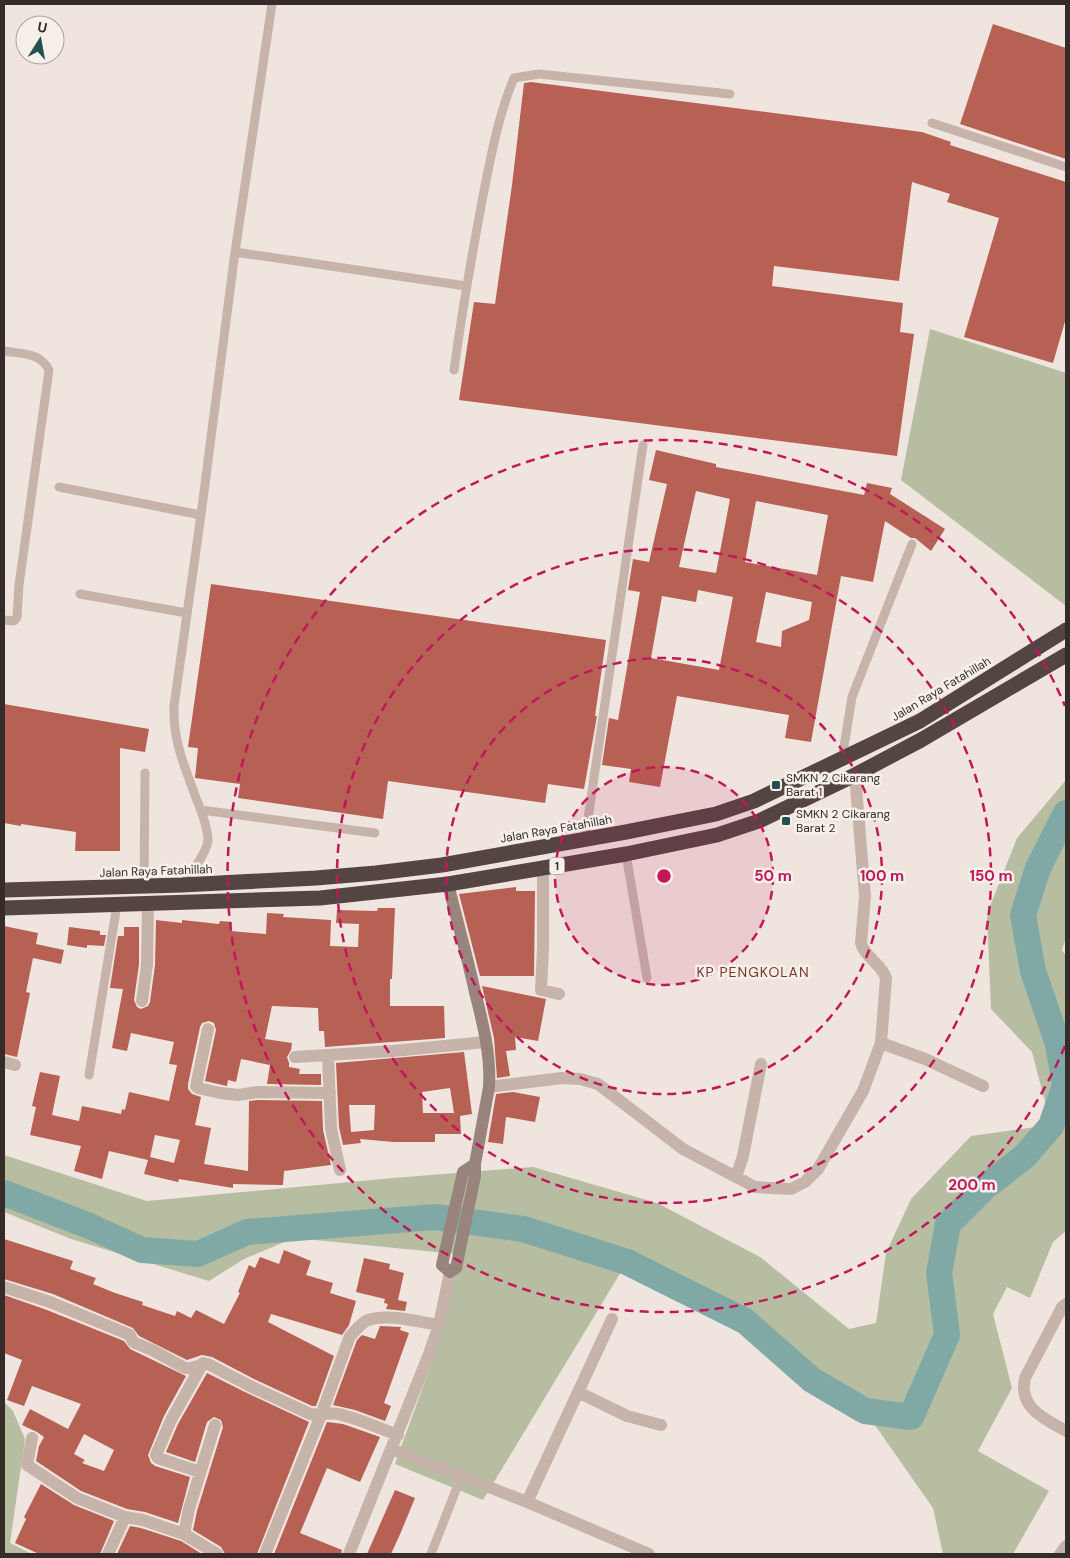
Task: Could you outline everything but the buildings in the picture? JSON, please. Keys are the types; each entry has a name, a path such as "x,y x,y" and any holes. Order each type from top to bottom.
{"highway":[{"name":"Jalan Raya Fatahillah","path":"4,890 144,887 376,873 442,865 716,814 754,802 920,721 1066,630"},
{"name":"1","path":"4,908 320,898 448,884 626,854 717,835 759,821 855,775 921,740 1066,655"}],"street":[{"path":"489,1087 562,1078 580,1079 598,1084 683,1149 755,1187 776,1190 791,1189 805,1182 818,1169 863,1091 881,1043 886,978 883,970 863,950 861,943 865,896 855,775"},
{"path":"543,868 543,948 540,990 560,994"},
{"path":"448,884 472,978 486,1042 490,1075 475,1170 449,1269"},
{"path":"142,1001 147,965 148,904"},
{"path":"208,1029 197,1084 198,1088 238,1095 257,1092 330,1093"},
{"path":"295,1057 328,1056 486,1042"},
{"path":"881,1043 925,1059 983,1086"},
{"path":"328,1056 331,1128 340,1170"},
{"path":"736,1177 743,1156 761,1064"},
{"path":"349,1554 398,1435 439,1325 463,1172 475,1170"},
{"path":"4,1286 66,1308 130,1335 133,1342 185,1368 208,1364 310,1414 321,1415 331,1413 344,1416 398,1435"},
{"path":"1066,1304 1062,1306 1025,1378 1023,1387 1024,1396 1035,1412 1066,1431"},
{"path":"265,1554 321,1415 350,1336 360,1325 367,1321 387,1317 439,1325"},
{"path":"527,1502 612,1319"},
{"path":"200,1472 156,1456 168,1425 203,1364"},
{"path":"578,1392 627,1416 661,1425"},
{"path":"184,1534 200,1472 215,1425"},
{"path":"32,1438 26,1461 28,1466 77,1498 125,1517 143,1520 184,1534 217,1554"},
{"path":"392,1449 527,1502 649,1554"},
{"path":"108,1554 125,1517"},
{"path":"1060,1554 1066,1546"}],"lane":[{"path":"182,885 199,862 208,840 201,810 181,756 174,725 174,706 235,252 272,4"},
{"path":"454,370 466,286 494,145 504,101 514,78 539,74 730,94"},
{"path":"932,123 1066,167"},
{"path":"235,252 466,286"},
{"path":"4,351 36,356 45,362 49,370 16,617 14,621 4,620"},
{"path":"585,839 643,445"},
{"path":"58,487 201,515"},
{"path":"842,759 852,697 912,544"},
{"path":"80,594 187,614"},
{"path":"144,887 146,773"},
{"path":"201,810 375,833"},
{"path":"626,854 647,978"},
{"path":"89,1075 117,905"},
{"path":"431,1554 461,1476"}],"green space":[{"path":"930,329 1066,373 1066,606 901,480"},
{"path":"1066,780 1066,938 1062,950 1066,956 1066,1231 1053,1242 1030,1298 1007,1287 993,1314 1012,1388 978,1451 1049,1491 1013,1554 943,1554 933,1508 865,1411 810,1378 745,1321 627,1262 483,1500 395,1464 438,1345 456,1254 294,1238 244,1259 209,1281 71,1239 4,1212 4,1155 147,1201 533,1167 657,1203 760,1257 849,1329 876,1323 886,1253 911,1199 971,1136 1051,1125 1032,1052 991,1009 987,914 1017,838"},
{"path":"4,1402 13,1411 25,1439 10,1543 32,1554 4,1554"}],"waterway":[{"path":"4,1193 87,1225 142,1250 198,1254 247,1232 435,1217 523,1229 627,1262 745,1321 812,1380 865,1411 911,1417 947,1335 939,1273 948,1224 984,1188 1025,1156 1051,1126 1065,1085 1058,1044 1033,971 1023,915 1038,868 1066,813"}],"place":[{"name":"SMKN 2 Cikarang Barat 1","path":"776,785"},
{"name":"SMKN 2 Cikarang Barat 2","path":"786,821"}],"district":[{"name":"KP PENGKOLAN","path":"753,972"}]}
